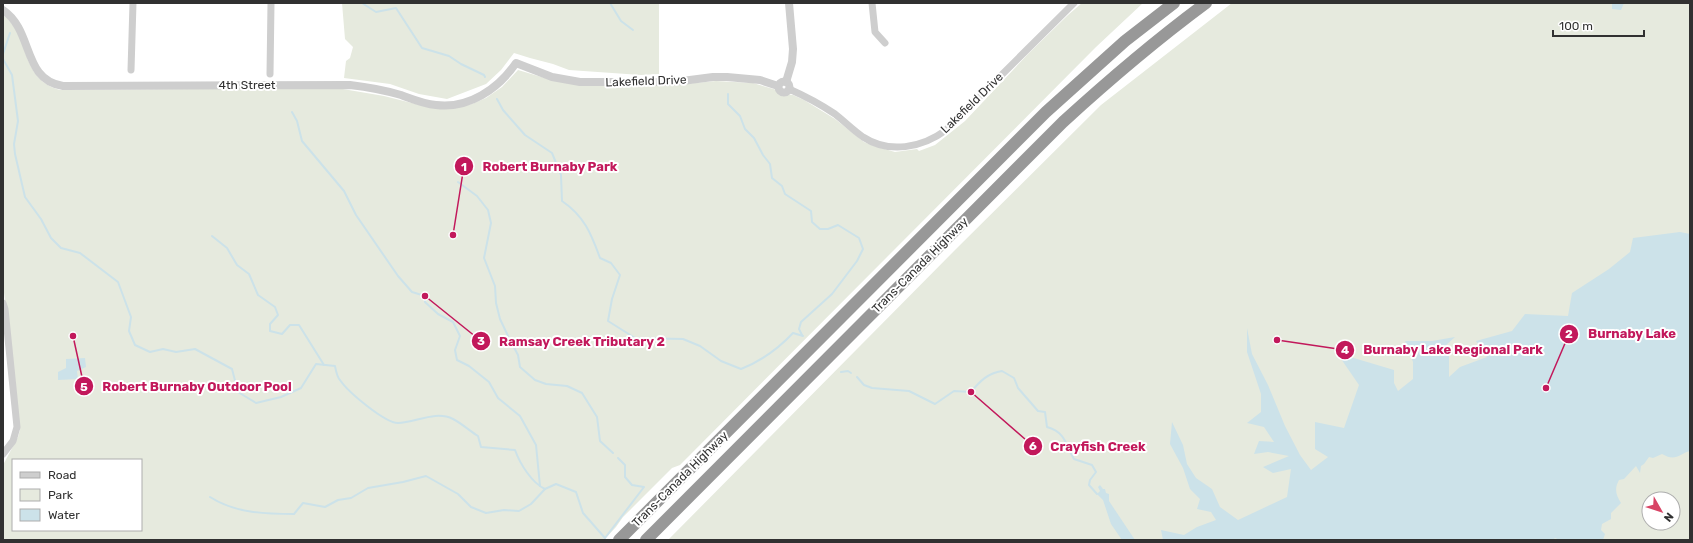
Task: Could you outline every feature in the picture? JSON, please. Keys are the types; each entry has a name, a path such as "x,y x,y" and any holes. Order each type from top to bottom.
{"highway":[{"name":"Trans-Canada Highway","path":"619,540 1046,112 1083,77 1125,41 1174,3"},
{"name":"Trans-Canada Highway","path":"646,540 1063,122 1116,74 1206,3"}],"street":[{"path":"131,70 133,3"},
{"path":"270,74 271,3"},
{"path":"788,85 793,49 789,3"},
{"path":"872,3 875,32 885,43"},
{"name":"Lakefield Drive","path":"516,63 546,75 580,82 657,82 727,77 760,80 778,86 781,82 825,108 868,140 895,147 920,144 933,139 949,127 1074,3"},
{"name":"4th Street","path":"3,10 13,18 19,26 34,66 39,73 51,83 63,86 350,85 384,91 429,104 445,105 465,102 484,94 499,84 516,63"},
{"path":"3,303 5,309 17,427 13,441 3,454"}],"green space":[{"path":"342,3 659,3 659,74 641,75 569,70 514,53 501,70 486,84 447,99 419,94 390,84 344,78 346,61 350,58 353,47 345,39"},
{"path":"1082,3 1143,3 1096,47 680,465 672,468 623,517 604,540 3,540 3,465 18,437 20,430 3,284 3,15 12,24 18,34 31,67 37,76 47,84 60,90 337,88 384,96 428,107 451,109 472,104 486,98 502,87 518,70 555,81 594,86 674,85 716,81 753,83 777,90 783,94 793,95 804,100 835,119 864,142 895,152 917,149 919,151 935,145 965,121 1028,54"},
{"path":"1232,3 1690,3 1690,540 668,540 1101,105"}],"water":[{"path":"1612,3 1624,3 1621,10 1612,9"},
{"path":"1680,232 1690,234 1690,451 1677,457 1662,454 1653,458 1649,457 1641,466 1640,473 1636,466 1624,479 1619,480 1616,486 1616,492 1621,503 1611,513 1611,519 1602,524 1601,530 1605,534 1603,540 1570,540 1555,538 1553,540 1163,540 1161,530 1184,535 1197,527 1216,520 1211,512 1197,509 1200,499 1190,489 1183,468 1170,444 1172,422 1183,445 1187,464 1196,478 1212,489 1220,507 1238,520 1287,497 1291,469 1273,473 1263,467 1289,456 1268,452 1254,454 1259,441 1274,442 1264,427 1247,423 1261,412 1261,394 1247,352 1247,328 1252,354 1268,385 1285,426 1300,455 1311,470 1328,457 1315,449 1315,422 1344,428 1359,385 1337,353 1394,370 1394,383 1398,391 1413,379 1413,362 1405,341 1432,341 1455,337 1444,347 1449,355 1449,377 1460,367 1487,357 1476,341 1512,331 1525,314 1568,316 1572,293 1609,269 1630,252 1633,238"},
{"path":"85,358 86,367 77,371 78,379 58,380 58,372 66,368 66,359"},
{"path":"1100,485 1103,489 1105,489 1106,493 1109,494 1109,501 1135,540 1122,540 1111,524 1103,500 1097,494 1100,491 1098,487"}],"waterway":[{"path":"362,3 376,12 396,8 422,48 449,56 461,64 484,75 485,77"},
{"path":"610,3 621,21 633,30"},
{"path":"3,54 10,33"},
{"path":"3,59 12,75 18,121 14,144 15,154 25,197 41,219 51,238 61,248 80,253 118,282 131,317 129,331 135,345 150,352 163,349 176,352 195,349 232,369 238,392 256,403 281,397 301,388 316,364 335,366 339,379 351,392 376,413 392,422 405,422 432,416 446,417 453,419 478,436 481,447 515,450 531,478 540,486 545,489 556,484 576,492 583,513 605,538 644,487 632,485 625,477 625,465 618,458"},
{"path":"728,94 728,104 740,116 745,129 754,138 763,155 770,164 772,178 782,186 785,194 811,211 812,222 820,229 828,229 838,225 859,238 863,249 857,261 832,294 801,322 799,329 802,335"},
{"path":"497,99 503,110 525,135 552,153 561,175 562,201 576,213 586,226 600,258 611,263 620,275 612,299 608,321 635,338 683,339 700,346 721,361 741,369 769,354 793,333 803,336"},
{"path":"292,112 297,121 302,141 344,191 356,215 398,276 412,292 425,296 425,302 438,314 453,322 460,336 455,350 457,360 469,366 489,382 498,398 520,416 536,445 540,486"},
{"path":"458,182 477,196 488,210 491,223 484,258 495,286 496,303 500,319 518,355 520,367 535,380 546,384 567,386 582,393 597,417 600,441 613,453"},
{"path":"212,236 227,248 237,265 249,274 258,295 275,307 278,315 270,324 270,331 282,334 290,325 299,325 324,365"},
{"path":"841,372 848,371 851,373"},
{"path":"857,377 864,385 872,388 909,391 935,404 954,391 971,392 985,378 1002,371 1014,378 1018,388 1038,411 1045,412 1047,427 1053,429 1062,436 1074,459 1092,465 1096,472 1090,480 1089,485 1097,494"},
{"path":"210,497 230,506 250,512 294,514 303,503 325,507 338,500 351,498 368,488 403,482 426,476 458,494 471,507 486,513 504,510 519,511 531,504 545,489"}],"place":[{"name":"Robert Burnaby Park","path":"453,235"},
{"name":"Ramsay Creek Tributary 2","path":"425,296"},
{"name":"Robert Burnaby Outdoor Pool","path":"73,336"},
{"name":"Burnaby Lake Regional Park","path":"1277,340"},
{"name":"Burnaby Lake","path":"1546,388"},
{"name":"Crayfish Creek","path":"971,392"}]}
